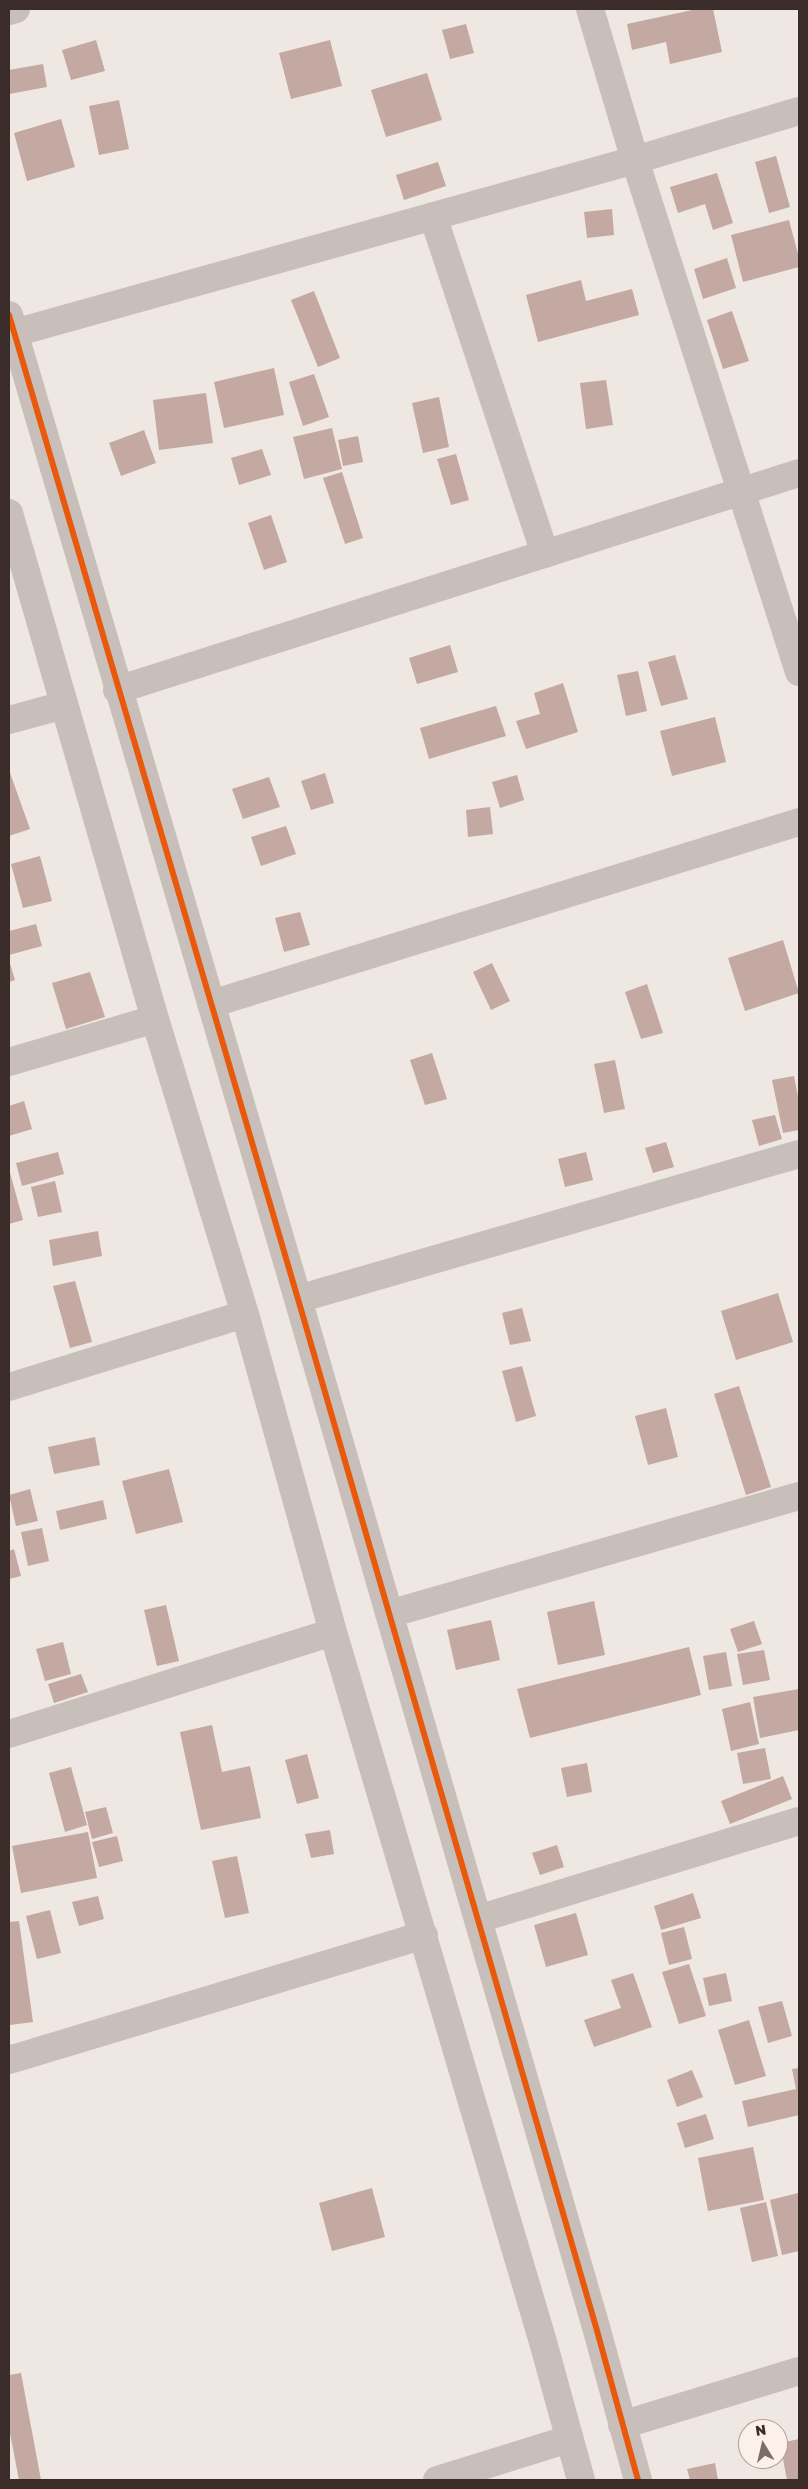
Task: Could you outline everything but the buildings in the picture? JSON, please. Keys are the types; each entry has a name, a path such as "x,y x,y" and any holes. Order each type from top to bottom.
{"street":[{"path":"9,11 16,9"},
{"path":"590,9 635,160 799,672"},
{"path":"638,2480 596,2327 298,1299 117,690 12,324 433,216 635,160 799,111"},
{"path":"433,216 545,554"},
{"path":"117,690 799,473"},
{"path":"9,514 155,1019 245,1314 333,1632 543,2342 581,2480"},
{"path":"9,720 64,705"},
{"path":"211,1004 799,822"},
{"path":"9,1062 155,1019"},
{"path":"298,1299 799,1154"},
{"path":"9,1387 245,1314"},
{"path":"389,1614 799,1496"},
{"path":"9,1734 333,1632"},
{"path":"478,1919 799,1821"},
{"path":"9,2060 424,1936"},
{"path":"622,2425 799,2371"},
{"path":"437,2480 569,2440"}],"cycle path":[{"path":"9,315 298,1299 596,2327 638,2480"}]}
